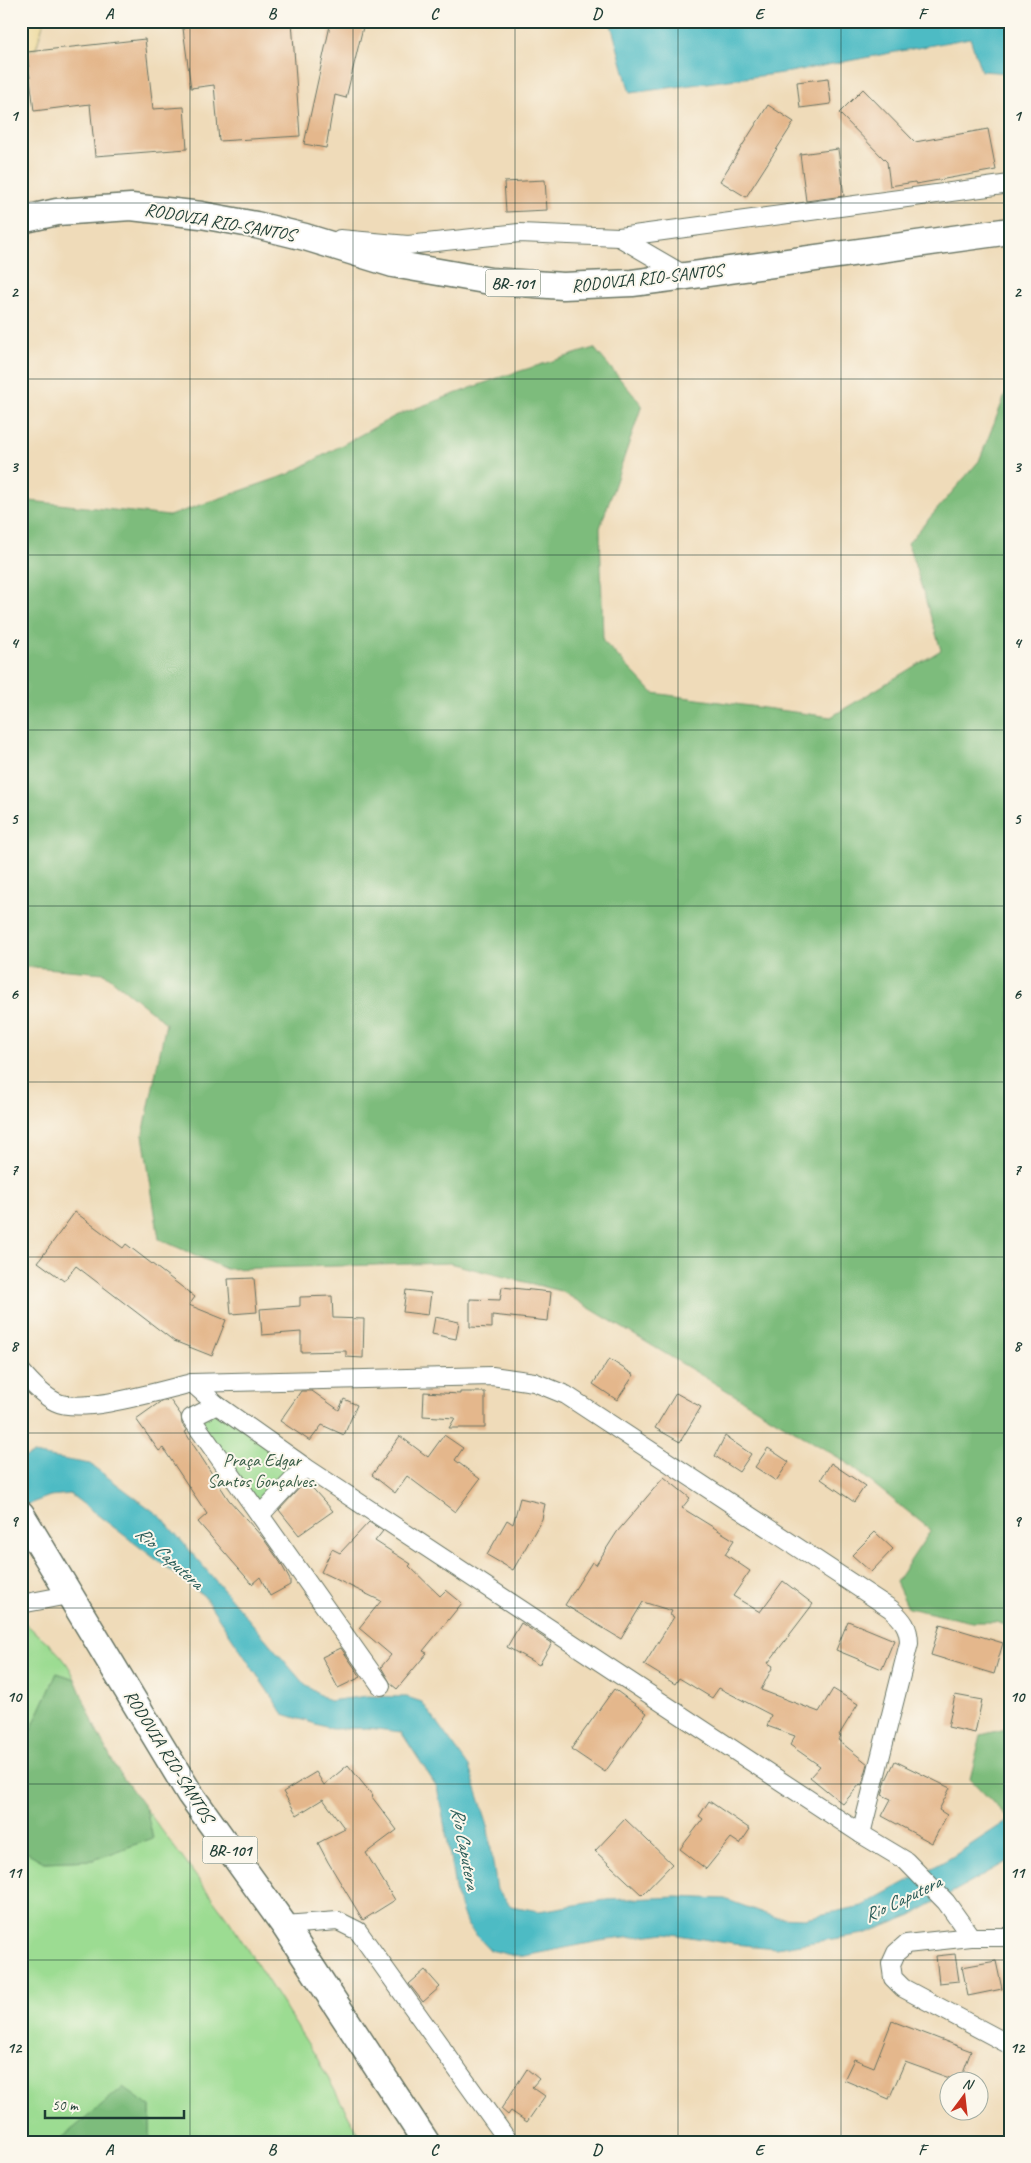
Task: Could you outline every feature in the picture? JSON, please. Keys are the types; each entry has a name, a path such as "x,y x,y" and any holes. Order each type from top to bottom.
{"highway":[{"name":"RODOVIA RIO-SANTOS","path":"21,220 57,212 131,207 247,223 305,237 393,264 490,281 562,286 632,282 686,276 1010,231"},
{"name":"RODOVIA RIO-SANTOS","path":"21,1514 45,1551 68,1595 190,1794 284,1925 426,2142"}],"street":[{"path":"305,237 408,245 519,233 619,237 1010,184"},
{"path":"619,237 686,276"},
{"path":"21,1371 34,1386 57,1402 77,1406 106,1402 192,1383 492,1376 534,1382 566,1395 891,1609 906,1626 909,1631 909,1643 861,1834"},
{"path":"192,1383 217,1405 305,1467 906,1862 946,1902 971,1937"},
{"path":"217,1405 191,1418 381,1686"},
{"path":"260,1515 305,1467"},
{"path":"21,1604 68,1595"},
{"path":"284,1925 338,1921 358,1931 509,2142"},
{"path":"1010,1937 971,1937 906,1944 896,1953 891,1964 893,1978 903,1988 1010,2045"}],"green space":[{"path":"594,348 642,405 600,528 603,641 653,693 831,717 941,650 908,543 979,461 1010,383 1010,1627 997,1622 972,1622 908,1608 896,1582 931,1530 846,1462 561,1291 449,1263 226,1269 159,1239 143,1135 166,1023 104,973 21,966 21,500 169,516 289,474 395,416 498,378"},
{"name":"Praça Edgar Santos Gonçalves.","path":"216,1409 298,1469 261,1508 197,1419"},
{"path":"21,1624 26,1624 60,1655 75,1679 57,1673 21,1751"},
{"path":"57,1673 75,1679 98,1734 116,1768 146,1809 153,1838 93,1860 44,1862 21,1849 21,1751"},
{"path":"1010,1728 1009,1819 970,1779 981,1735"},
{"path":"146,1809 230,1922 317,2058 363,2142 150,2142 150,2107 74,2128 57,2142 21,2142 21,1849 44,1862 93,1860 152,1838"},
{"path":"123,2087 150,2107 150,2142 57,2142"}],"sand":[{"path":"21,21 44,21 36,49 21,51"}],"water":[{"path":"610,21 1010,21 1010,73 981,71 970,38 790,72 630,93"},
{"name":"Rio Caputera","path":"33,1454 90,1464 161,1517 305,1685 329,1701 367,1696 407,1697 422,1702 469,1767 487,1822 497,1890 511,1906 539,1911 605,1900 677,1897 725,1899 774,1917 805,1918 862,1906 952,1857 1010,1819 1010,1860 912,1915 864,1934 776,1948 733,1944 666,1933 600,1941 519,1957 490,1950 467,1925 456,1895 437,1787 401,1732 368,1728 332,1729 283,1714 204,1596 70,1494 50,1496 21,1507 21,1459"}],"building":[{"path":"182,21 292,21 300,136 219,141 214,85 191,88"},
{"path":"331,21 363,27 346,98 335,95 326,148 304,144"},
{"path":"145,39 153,109 184,107 187,149 95,156 90,104 34,111 27,52"},
{"path":"828,78 831,104 800,108 797,82"},
{"path":"863,89 915,142 988,129 996,170 916,184 915,182 890,186 887,162 839,113"},
{"path":"768,105 794,122 746,197 720,181"},
{"path":"838,149 844,196 806,201 800,154"},
{"path":"545,180 547,210 506,212 504,182"},
{"path":"75,1212 123,1248 126,1244 195,1297 189,1305 226,1320 212,1356 174,1341 76,1266 64,1281 38,1262"},
{"path":"254,1278 257,1312 231,1314 228,1279"},
{"path":"502,1287 551,1292 548,1321 492,1315 492,1328 470,1327 470,1299 500,1300"},
{"path":"406,1290 431,1293 428,1315 403,1312"},
{"path":"332,1296 333,1318 364,1319 363,1358 346,1357 346,1351 301,1352 301,1332 262,1335 260,1309 300,1306 300,1297"},
{"path":"435,1317 459,1322 456,1339 432,1334"},
{"path":"609,1359 634,1375 617,1400 593,1384"},
{"path":"301,1391 312,1391 339,1410 344,1399 357,1405 344,1435 322,1425 310,1441 280,1421"},
{"path":"424,1392 460,1394 460,1392 485,1392 485,1428 449,1428 455,1418 423,1416"},
{"path":"676,1393 701,1407 680,1442 655,1428"},
{"path":"170,1400 181,1415 182,1424 187,1431 185,1432 229,1500 263,1538 280,1562 290,1580 290,1585 270,1596 260,1577 252,1584 198,1522 207,1514 163,1448 159,1451 136,1419 160,1402"},
{"path":"444,1435 463,1448 455,1460 480,1479 455,1512 407,1476 395,1493 372,1475 400,1436 428,1457"},
{"path":"725,1436 751,1454 739,1472 715,1456"},
{"path":"768,1448 789,1462 776,1481 755,1467"},
{"path":"831,1463 865,1486 854,1502 821,1479"},
{"path":"664,1477 690,1498 682,1508 734,1540 725,1554 750,1571 733,1596 760,1612 783,1581 813,1604 768,1663 773,1666 761,1690 819,1712 833,1689 858,1704 839,1735 841,1736 838,1740 868,1764 862,1785 860,1784 843,1804 810,1777 820,1766 790,1745 795,1736 767,1726 771,1715 719,1688 712,1698 679,1678 675,1684 644,1665 674,1617 670,1615 672,1611 643,1602 621,1639 565,1605 592,1562 596,1565 617,1532"},
{"path":"306,1481 333,1511 299,1535 279,1510"},
{"path":"520,1498 545,1504 542,1519 513,1570 487,1555 507,1520 513,1524"},
{"path":"369,1522 383,1531 375,1541 411,1564 409,1566 440,1596 446,1590 462,1603 423,1651 427,1653 397,1689 391,1684 381,1667 391,1655 359,1628 381,1601 321,1572 332,1549 340,1553"},
{"path":"875,1532 893,1549 871,1572 852,1555"},
{"path":"848,1621 894,1640 882,1669 836,1650"},
{"path":"521,1623 552,1643 539,1665 507,1647"},
{"path":"940,1624 1003,1643 994,1674 931,1655"},
{"path":"341,1648 361,1677 338,1688 322,1657"},
{"path":"614,1689 647,1713 605,1772 571,1749"},
{"path":"955,1695 982,1700 975,1733 948,1727"},
{"path":"895,1761 950,1788 939,1810 947,1815 932,1843 882,1816 891,1799 882,1795 886,1780"},
{"path":"348,1765 397,1830 366,1853 395,1900 363,1920 318,1843 345,1829 323,1799 297,1815 283,1792 316,1772 324,1785"},
{"path":"709,1801 750,1829 740,1844 731,1838 706,1869 680,1849 703,1819 699,1816"},
{"path":"625,1819 672,1864 642,1895 595,1851"},
{"path":"955,1954 959,1981 939,1983 936,1956"},
{"path":"996,1961 1002,1989 968,1996 962,1967"},
{"path":"425,1970 440,1987 423,2002 409,1984"},
{"path":"892,2021 971,2051 964,2070 938,2070 938,2074 905,2062 889,2099 844,2080 854,2059 874,2067"},
{"path":"527,2069 539,2079 532,2087 545,2096 527,2122 511,2111 508,2115 501,2109"}]}
